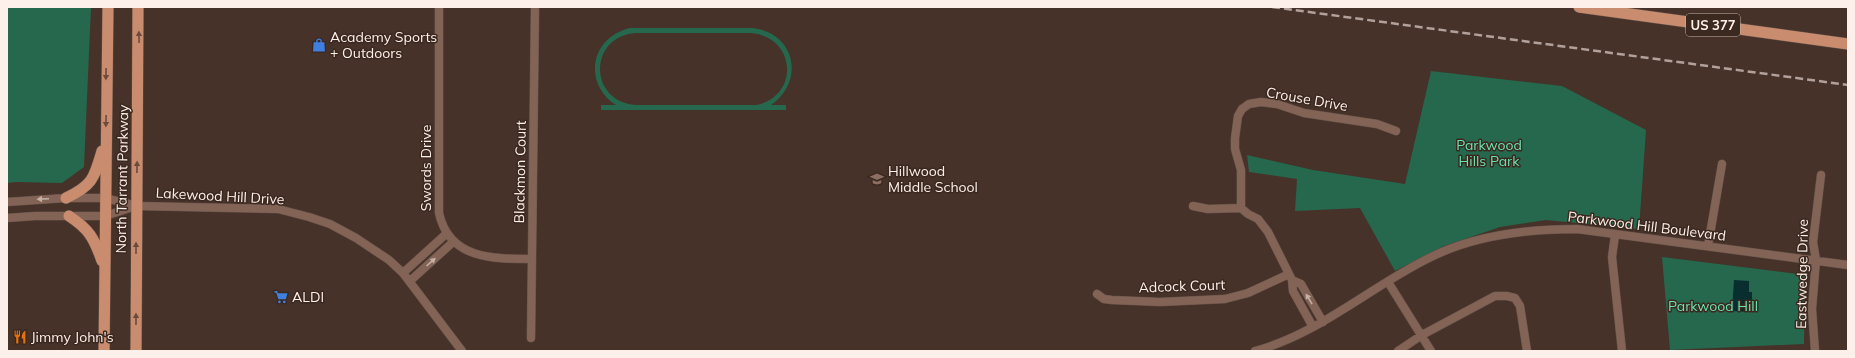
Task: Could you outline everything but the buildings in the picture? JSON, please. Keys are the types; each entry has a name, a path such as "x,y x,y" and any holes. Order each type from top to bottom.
{"main road":[{"name":"North Tarrant Parkway","path":"104,351 108,7"},
{"name":"North Tarrant Parkway","path":"136,351 138,7"},
{"name":"US 377","path":"1579,7 1848,44"},
{"path":"66,198 78,192 91,182 95,175 106,139"},
{"path":"69,216 80,223 91,235 104,269"}],"street":[{"name":"Swords Drive","path":"439,7 439,213 441,225 453,242 473,253 499,259 532,259"},
{"name":"Blackmon Court","path":"530,338 535,7"},
{"name":"Crouse Drive","path":"1241,208 1241,170 1235,149 1235,138 1238,116 1242,109 1249,104 1260,102 1277,104 1304,113 1377,124 1396,131"},
{"path":"1708,246 1722,164"},
{"name":"Eastwedge Drive","path":"1815,351 1812,309 1816,260 1813,242 1821,175"},
{"path":"7,202 66,198 105,198 136,206"},
{"path":"7,218 35,216 105,216 136,206"},
{"name":"Lakewood Hill Drive","path":"136,206 278,209 330,224 356,238 389,260 410,281 462,351"},
{"path":"1193,206 1208,209 1241,208 1248,214 1258,219 1268,232 1291,277 1293,291 1313,327"},
{"name":"Parkwood Hill Boulevard","path":"1255,351 1278,345 1323,322 1429,258 1456,247 1496,236 1551,229 1576,229 1848,265"},
{"path":"403,274 446,234"},
{"path":"1615,235 1612,257 1622,351"},
{"path":"410,281 453,242"},
{"path":"1291,277 1301,284 1323,322"},
{"name":"Adcock Court","path":"1097,294 1104,299 1160,302 1225,299 1291,277"},
{"path":"1388,282 1431,351"},
{"path":"1398,351 1422,335 1496,296 1507,296 1515,298 1520,306 1527,351"}],"green space":[{"path":"7,7 91,7 84,167 62,183 7,183"},
{"path":"630,28 751,28 766,31 778,38 786,47 791,59 792,71 789,83 782,95 771,105 786,105 786,110 601,110 601,105 616,105 605,96 598,85 595,73 596,62 599,51 607,41 617,33","holes":["636,33 751,33 766,37 777,45 784,55 787,67 786,79 781,90 771,99 757,105 636,105 620,101 609,93 602,82 600,69 602,56 609,45 620,37"]},
{"name":"Parkwood Hills Park","path":"1431,71 1562,86 1646,130 1639,229 1546,220 1500,227 1444,246 1395,271 1360,208 1295,211 1297,179 1249,172 1247,155 1313,170 1405,184"},
{"name":"Parkwood Hill","path":"1662,257 1805,275 1804,344 1670,350"}],"water":[{"path":"1734,280 1749,281 1749,292 1752,292 1752,301 1748,301 1748,312 1732,311"}],"railway":[{"path":"1272,7 1848,85"}],"place":[{"name":"Academy Sports + Outdoors","path":"319,45"},
{"name":"Hillwood Middle School","path":"877,179"},
{"name":"ALDI","path":"281,297"},
{"name":"Jimmy John's","path":"20,337"}]}
